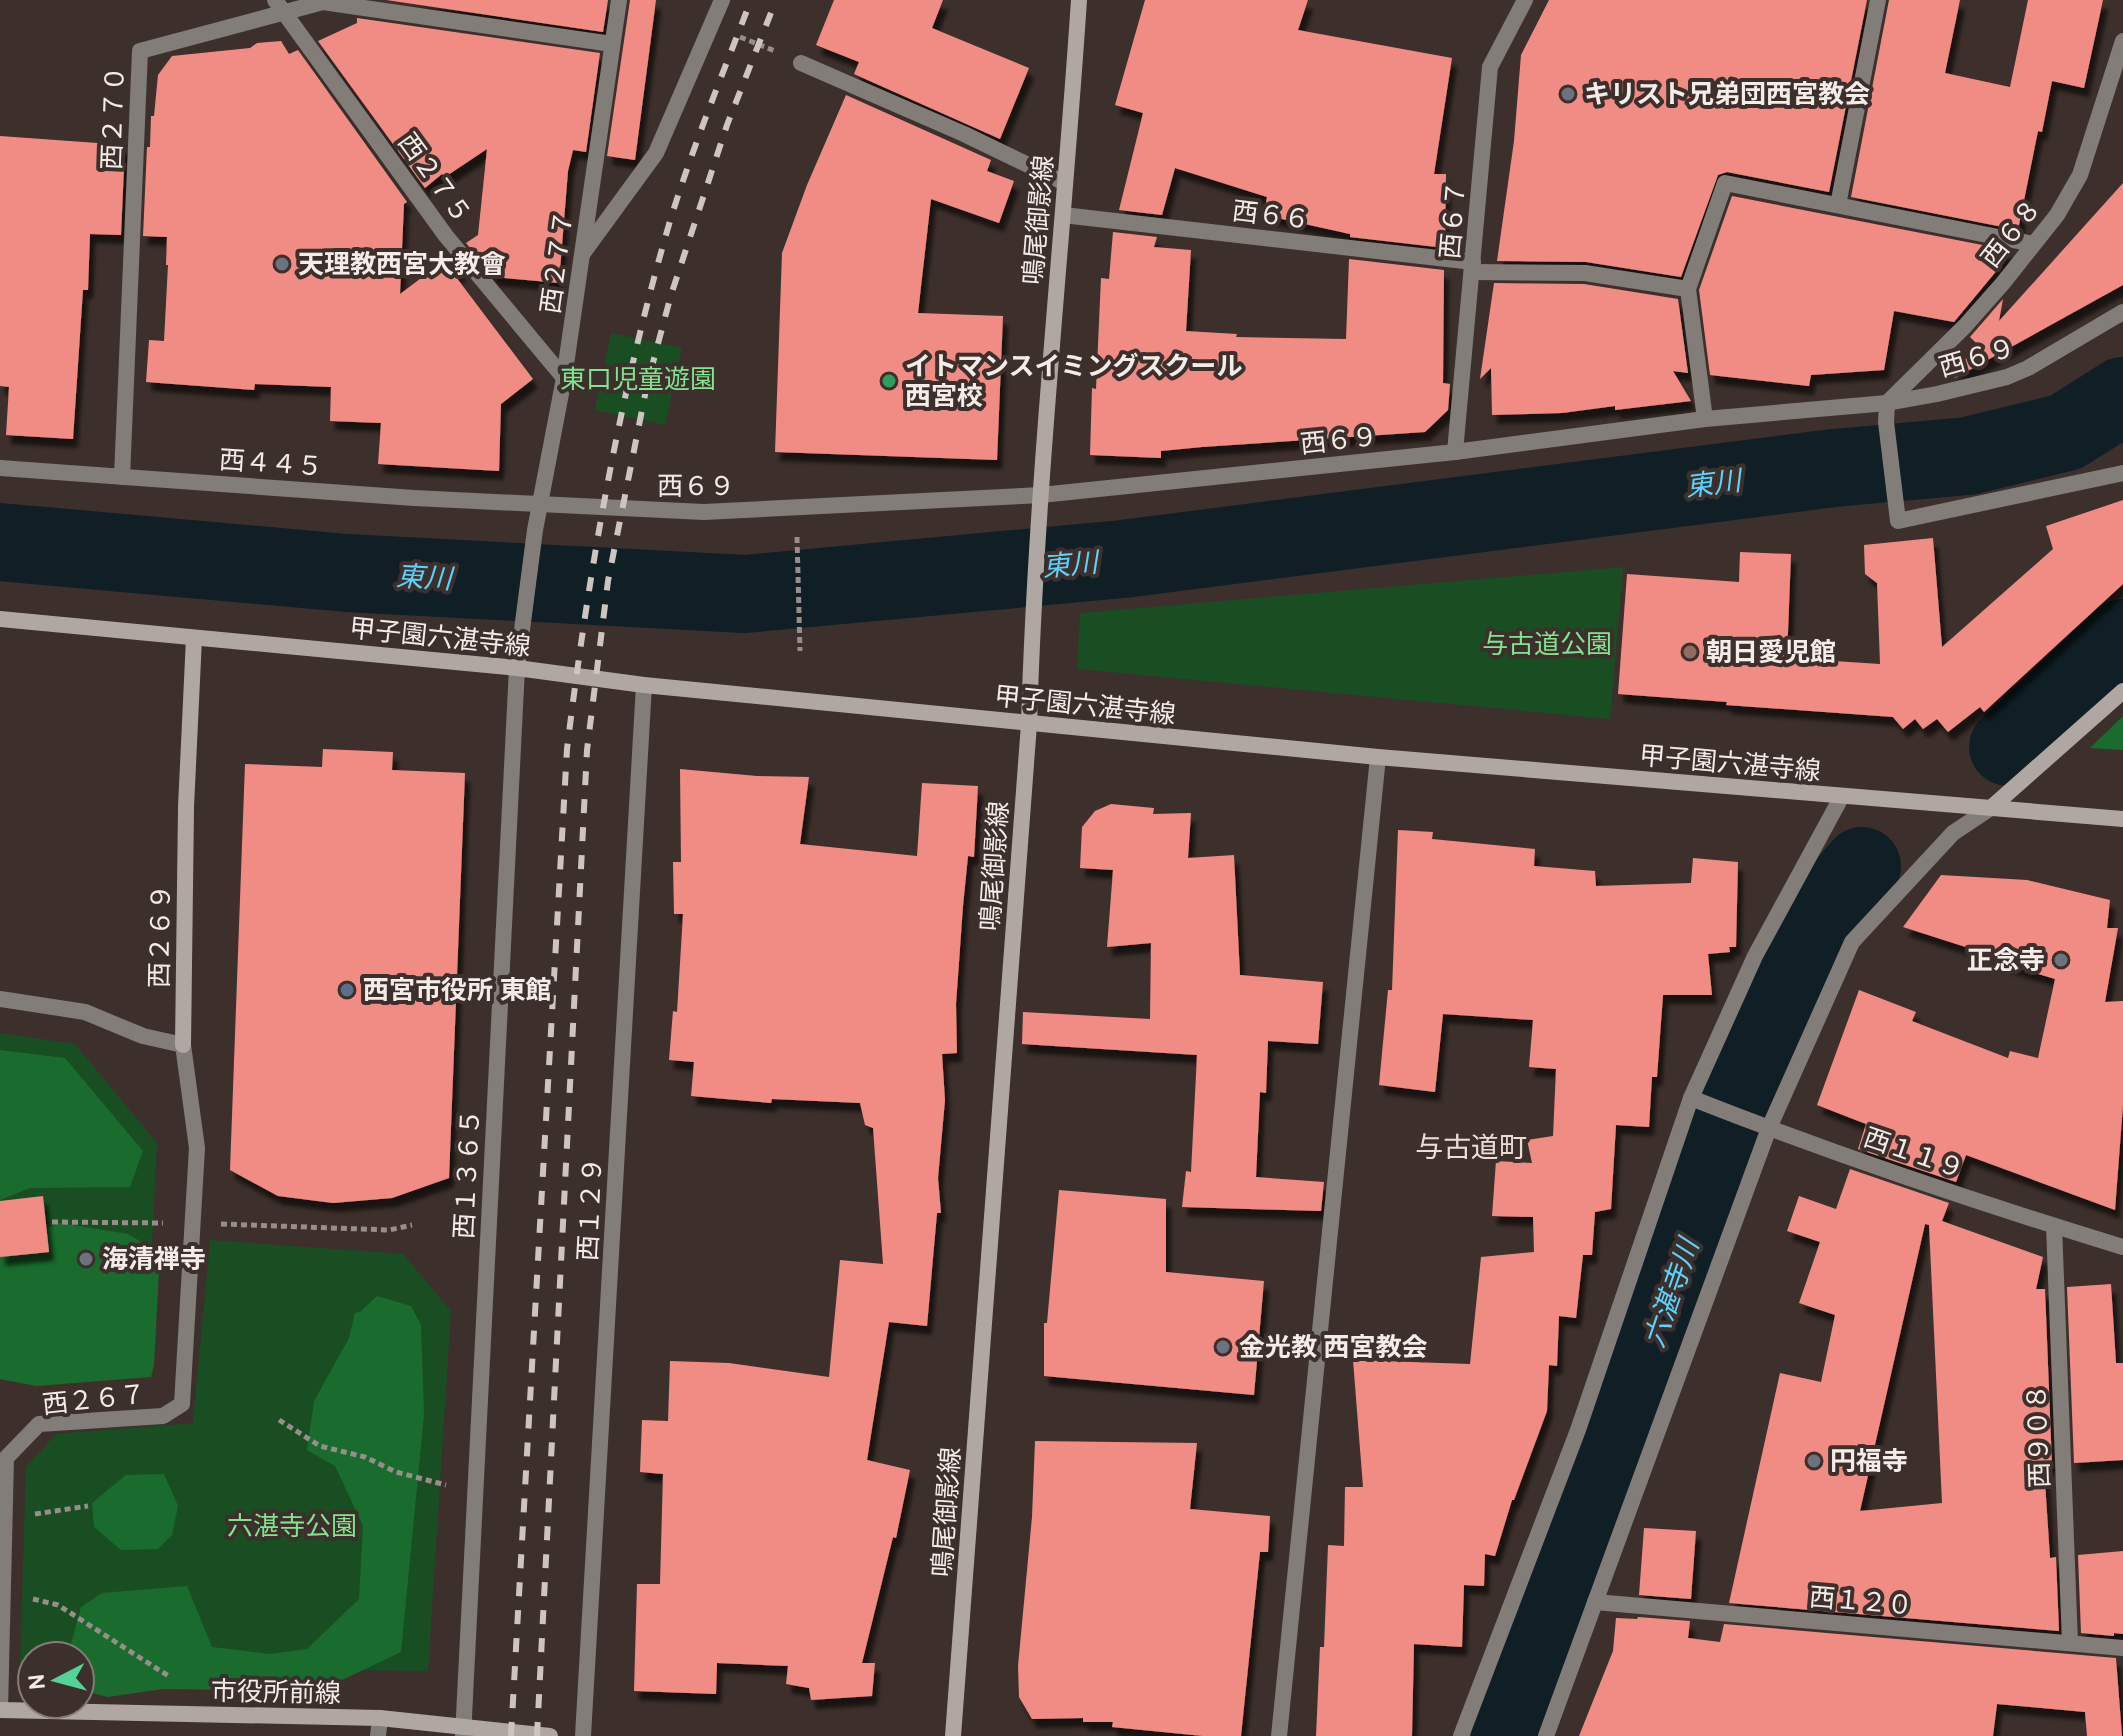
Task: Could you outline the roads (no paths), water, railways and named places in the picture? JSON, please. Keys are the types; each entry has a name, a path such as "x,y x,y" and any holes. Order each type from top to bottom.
{"street":[{"name":"西２７７","path":"524,616 539,504 564,378 619,0"},
{"path":"582,255 656,153 722,0"},
{"name":"鳴尾御影線","path":"953,1736 1029,724 1033,601 1047,382 1079,0"},
{"name":"西６７","path":"1455,452 1490,67 1525,0"},
{"path":"1838,205 1878,0"},
{"name":"西２７０","path":"122,477 140,51 280,6 323,2 612,44"},
{"name":"西２７５","path":"280,6 446,236 564,378"},
{"name":"西６８","path":"1887,403 1974,315 2057,215 2080,175 2123,41"},
{"path":"801,63 964,134 1065,183"},
{"path":"1705,419 1688,289 1725,183 2033,244"},
{"name":"西６６","path":"1063,215 1472,267 1585,273 1688,289"},
{"name":"西６９","path":"539,504 704,512 1041,495 1455,452 1705,419 1887,403 2007,377 2028,368 2123,312"},
{"path":"1887,403 1886,422 1896,514 2123,473"},
{"name":"西４４５","path":"0,468 539,504"},
{"name":"西１３６５","path":"463,1731 517,668 524,616"},
{"name":"甲子園六湛寺線","path":"0,619 517,668 644,685 1378,757 2123,819"},
{"name":"西２６９","path":"183,1045 186,791 194,638"},
{"name":"西１２９","path":"583,1736 644,685"},
{"path":"1546,1736 1769,1128 1852,942 1953,833 1992,807 2123,691"},
{"path":"1279,1736 1378,757"},
{"path":"1461,1736 1578,1430 1697,1101 1755,956 1842,796"},
{"path":"0,999 85,1012 143,1036 183,1045"},
{"name":"西２６７","path":"0,1710 6,1458 39,1424 163,1416 182,1404 197,1148 183,1045"},
{"name":"西１１９","path":"1697,1101 2054,1226 2123,1247"},
{"name":"西９０８","path":"2054,1226 2070,1643"},
{"name":"西１２０","path":"1595,1602 2123,1648"},
{"name":"市役所前線","path":"0,1710 380,1718 463,1731 550,1736"},
{"path":"378,1736 380,1718"}],"waterway":[{"name":"東川","path":"0,542 347,573 745,594 1123,559 1834,468 1968,456 2066,432 2123,396"},
{"name":"六湛寺川","path":"2008,747 2123,638"},
{"name":"六湛寺川","path":"1510,1736 1627,1424 1724,1135 1811,931 1862,866"}],"railway":[{"path":"511,1736 567,749 576,682 596,549 635,352 688,165 751,0"},
{"path":"537,1736 587,750 608,581 647,385 671,295 727,125 776,0"}],"place":[{"name":"キリスト兄弟団西宮教会","path":"1568,94"},
{"name":"天理教西宮大教會","path":"282,264"},
{"name":"イトマンスイミングスクール 西宮校","path":"889,381"},
{"name":"朝日愛児館","path":"1690,652"},
{"name":"正念寺","path":"2061,960"},
{"name":"西宮市役所 東館","path":"347,990"},
{"name":"海清禅寺","path":"86,1259"},
{"name":"金光教 西宮教会","path":"1223,1347"},
{"name":"円福寺","path":"1814,1461"}],"district":[{"name":"与古道町","path":"1471,1147"}],"park label":[{"name":"東口児童遊園","path":"638,379"},
{"name":"与古道公園","path":"1547,644"},
{"name":"六湛寺公園","path":"292,1526"}]}
